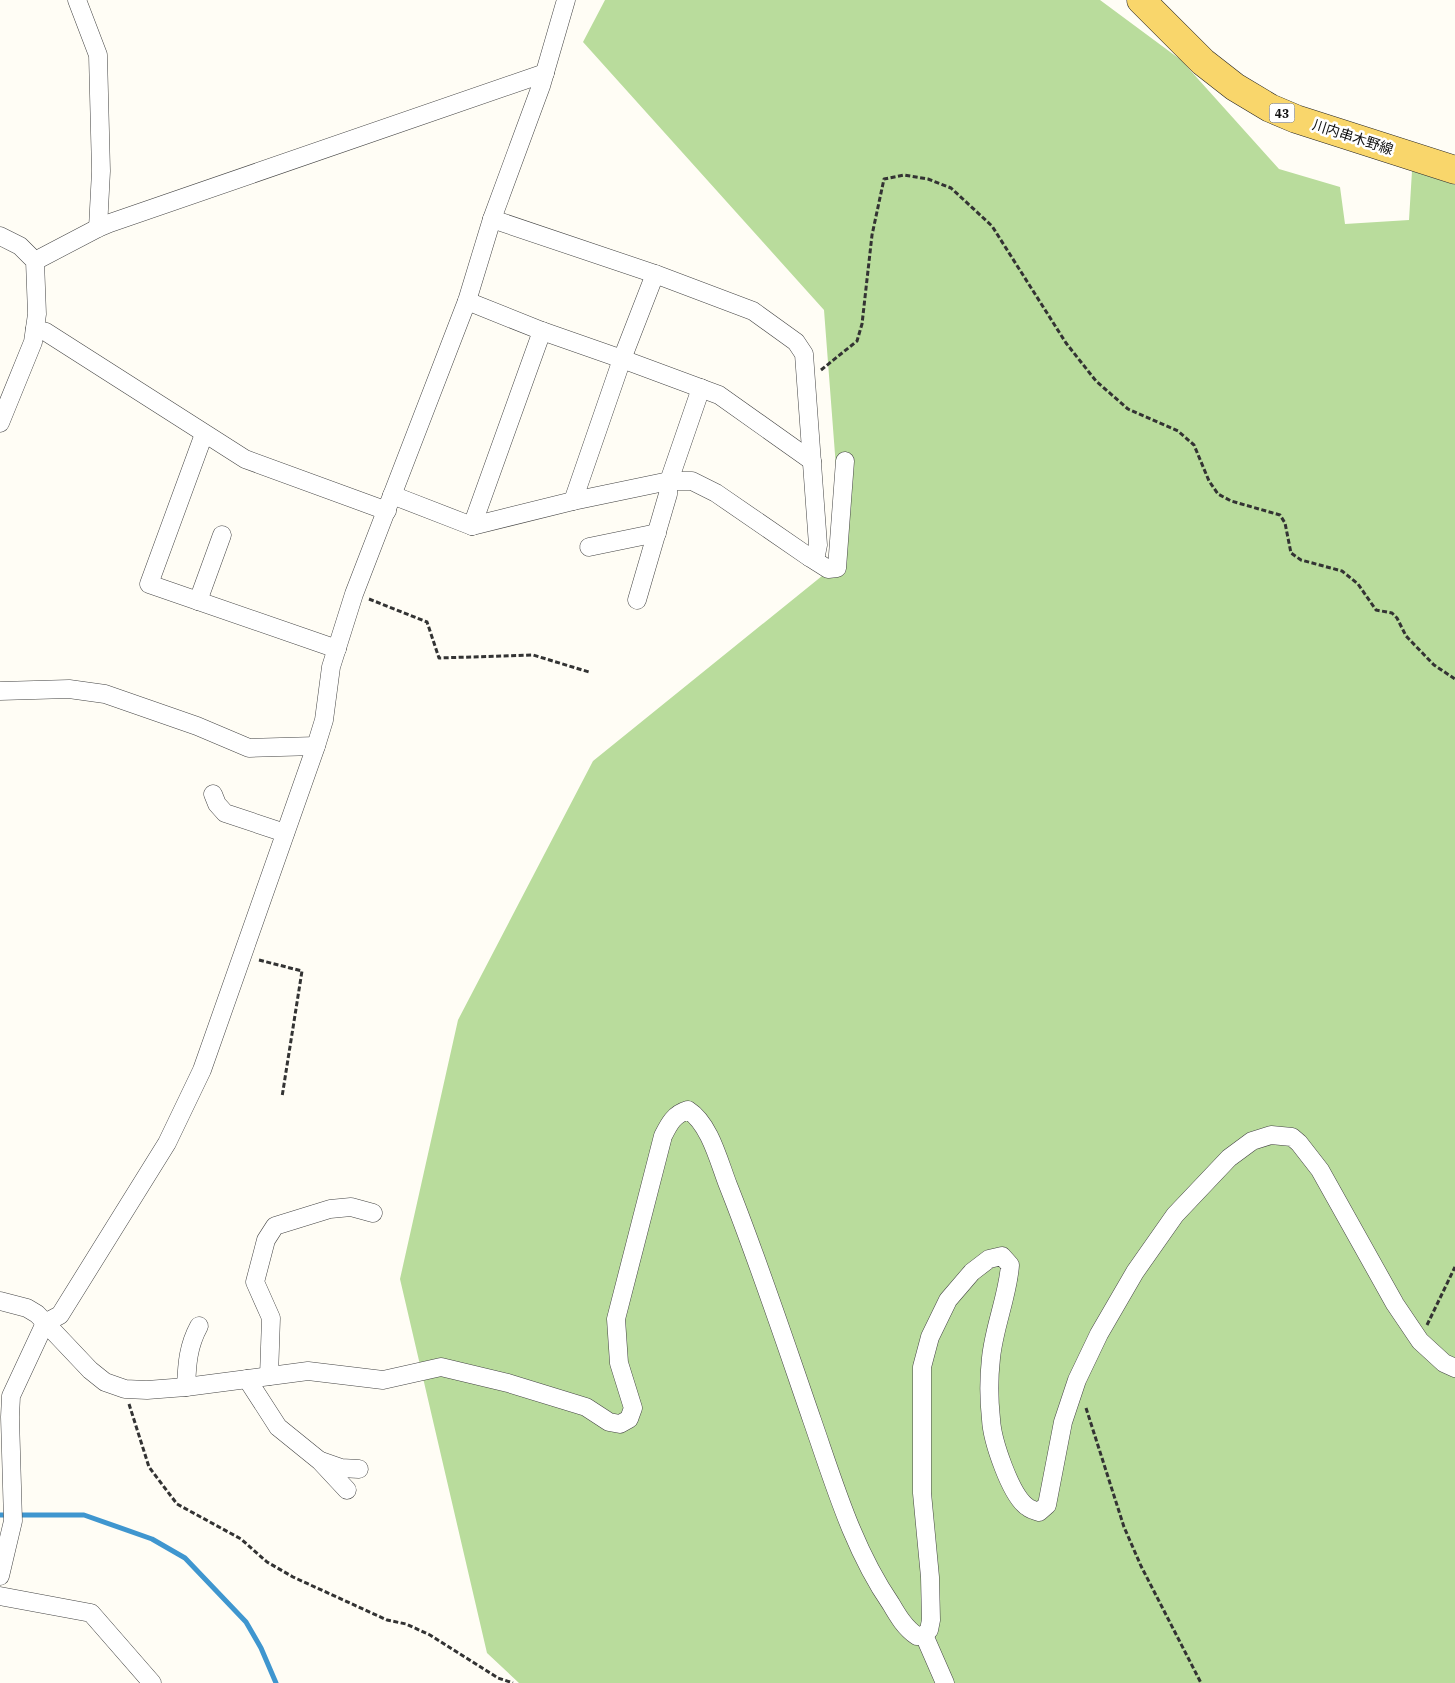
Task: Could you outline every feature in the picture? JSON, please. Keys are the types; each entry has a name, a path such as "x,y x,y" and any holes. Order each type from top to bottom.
{"main road":[{"name":"川内串木野線","path":"1141,0 1203,62 1235,88 1270,108 1296,119 1455,170"}],"street":[{"path":"77,0 98,55 101,171 98,228"},
{"path":"0,1576 13,1521 7,1502 11,1396 45,1323 60,1315 167,1143 202,1070 316,746 324,720 331,667 354,594 467,301 492,219 545,73 566,0"},
{"path":"35,261 98,228 240,177 545,73"},
{"path":"492,219 655,274 753,311 796,342 804,354 818,545 816,555 810,557"},
{"path":"0,236 20,246 35,261 37,314 33,342 0,423"},
{"path":"573,501 622,359 655,274"},
{"path":"467,301 542,331 718,395 812,461"},
{"path":"35,329 46,332 245,459 472,526 573,501 669,481 692,481 716,493 828,569 837,568 845,461"},
{"path":"472,526 542,331"},
{"path":"637,600 668,494 669,481 701,388"},
{"path":"204,434 149,584 337,649"},
{"path":"589,547 656,533"},
{"path":"198,601 222,535"},
{"path":"0,691 69,689 105,694 197,726 249,748 316,746"},
{"path":"213,794 225,813 285,833"},
{"path":"0,1301 27,1308 37,1314 90,1370 105,1382 125,1389 147,1390 186,1387 308,1371 384,1380 441,1367 508,1383 586,1407 609,1422 620,1424 629,1419 633,1408 619,1363 616,1319 663,1136 669,1124 679,1113 688,1110 696,1116 706,1129 737,1207 851,1530 881,1590 901,1620 917,1636 924,1635 929,1630 931,1620 930,1577 922,1493 922,1367 930,1337 948,1300 972,1272 989,1259 1002,1256 1010,1265 1010,1273 1000,1309 991,1358 991,1420 1000,1458 1016,1496 1028,1508 1039,1512 1047,1505 1063,1422 1077,1380 1099,1334 1135,1272 1175,1215 1229,1158 1252,1142 1271,1135 1292,1137 1299,1143 1320,1170 1395,1304 1420,1341 1444,1363 1455,1368"},
{"path":"269,1376 271,1318 255,1282 266,1240 275,1226 330,1209 351,1207 372,1213"},
{"path":"186,1387 188,1355 193,1336 199,1326"},
{"path":"247,1379 278,1427 320,1461 347,1490"},
{"path":"320,1461 341,1468 359,1469"},
{"path":"0,1596 91,1613 152,1683"},
{"path":"924,1635 945,1683"}],"path":[{"path":"806,381 857,341 862,324 872,235 884,179 904,175 928,179 952,188 992,226 1066,343 1096,381 1128,409 1178,431 1194,445 1209,481 1218,494 1231,501 1280,516 1285,523 1291,553 1301,560 1342,571 1358,584 1376,610 1392,613 1406,636 1434,664 1455,679"},
{"path":"354,594 427,622 439,658 533,655 589,672"},
{"path":"241,956 302,971 282,1097"},
{"path":"1420,1341 1455,1267"},
{"path":"1077,1380 1124,1527 1141,1566 1201,1683"},
{"path":"125,1389 149,1467 177,1504 242,1540 267,1562 294,1577 387,1620 406,1624 498,1678 513,1683"}],"green space":[{"path":"605,0 1100,0 1181,60 1279,169 1340,187 1345,224 1409,220 1412,171 1455,185 1455,1683 519,1683 487,1653 400,1279 458,1020 593,761 843,559 824,310 583,42"}],"waterway":[{"path":"0,1515 84,1515 152,1539 185,1558 246,1622 261,1648 276,1683"}]}
